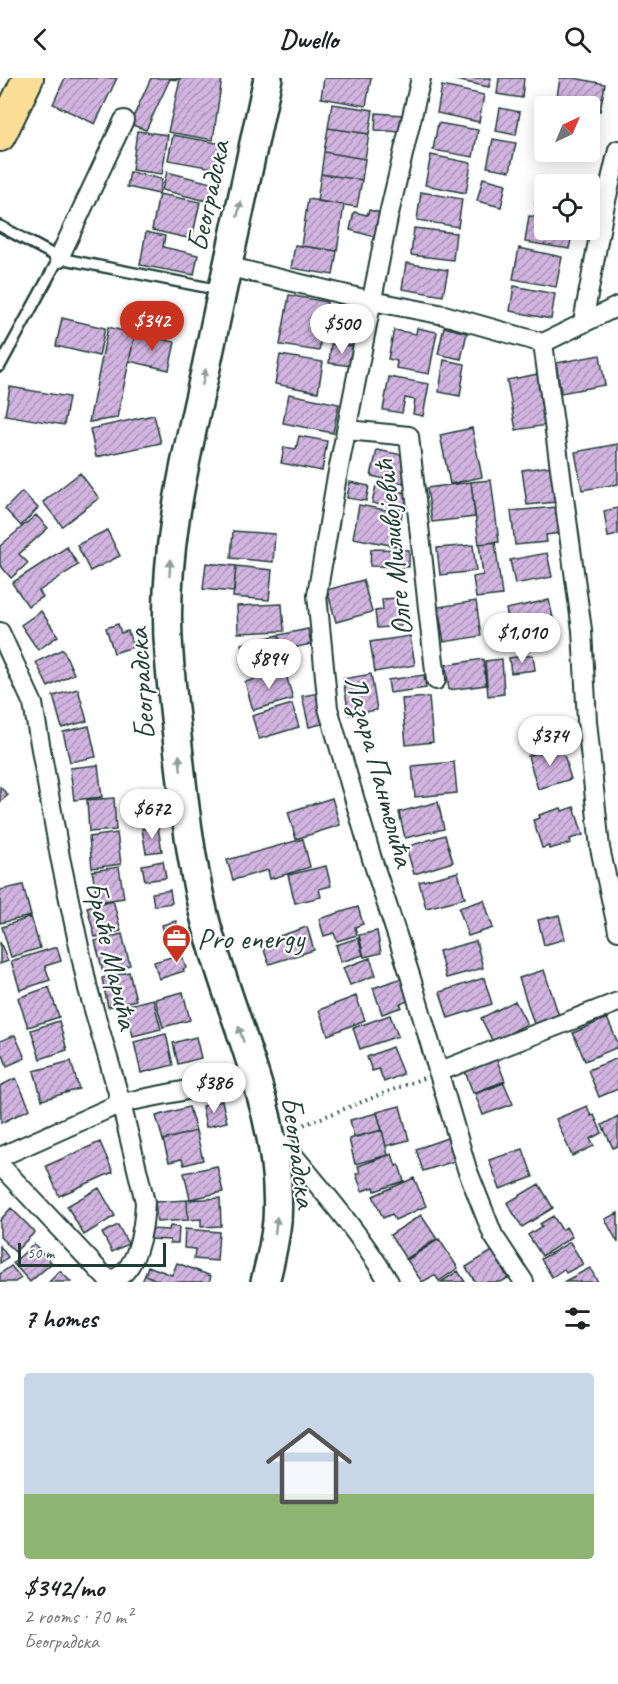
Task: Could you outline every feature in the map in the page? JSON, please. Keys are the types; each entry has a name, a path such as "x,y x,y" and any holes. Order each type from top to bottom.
{"main road":[{"path":"0,136 28,78"}],"street":[{"name":"Београдска","path":"265,1282 277,1224 274,1142 214,953 194,870 182,784 168,650 168,608 173,531 180,487 268,78"},
{"name":"Лазара Пантелића","path":"421,78 388,218 316,595 328,708 372,859 410,975 455,1132 480,1205 493,1235 525,1282"},
{"path":"59,258 124,120"},
{"path":"583,322 604,209 618,150"},
{"path":"224,278 372,301 444,315 543,343 618,306"},
{"path":"543,343 582,630 587,721 600,848 618,931"},
{"name":"Олге Миливојевић","path":"347,430 409,436 436,680"},
{"name":"Браће Марића","path":"0,632 33,704 60,857 88,989 121,1103 145,1202 137,1249 131,1263 117,1280 108,1280 0,1165"},
{"path":"438,1072 618,1002"},
{"path":"0,1157 121,1103 254,1077"},
{"path":"274,1142 288,1149 339,1211 378,1263 389,1282"}],"lane":[{"path":"0,226 59,258 224,278"},
{"path":"0,366 59,258"}],"path":[{"name":"Београдска","path":"274,1142 297,1128 438,1072"}],"building":[{"path":"65,78 117,78 95,124 53,104"},
{"path":"151,78 222,78 213,140 168,132 180,80 170,79 146,130 130,124"},
{"path":"324,78 371,78 366,106 321,98"},
{"path":"446,78 491,78 489,87"},
{"path":"499,78 524,78 522,98 497,94"},
{"path":"560,78 574,78 605,84 600,111 600,96 557,96"},
{"path":"442,86 484,95 479,122 437,113"},
{"path":"332,104 373,110 369,134 328,128"},
{"path":"500,108 520,112 516,135 496,131"},
{"path":"376,113 402,115 401,132 375,130"},
{"path":"438,123 478,130 473,157 433,150"},
{"path":"328,128 369,134 365,159 324,152"},
{"path":"137,131 168,135 162,174 132,170"},
{"path":"173,135 223,144 218,169 168,160"},
{"path":"493,139 516,143 510,171 487,167"},
{"path":"324,152 365,159 362,180 321,174"},
{"path":"431,155 471,163 466,193 425,185"},
{"path":"130,172 162,179 159,194 127,187"},
{"path":"167,172 215,184 211,202 162,190"},
{"path":"321,174 362,180 357,207 317,201"},
{"path":"483,178 506,184 501,207 477,201"},
{"path":"421,192 462,199 458,227 417,220"},
{"path":"159,194 200,202 192,239 152,230"},
{"path":"308,199 344,205 337,251 301,246"},
{"path":"369,210 381,213 375,237 350,230 354,212 367,215"},
{"path":"529,216 534,217 534,240 571,240 569,249 525,242"},
{"path":"414,228 456,233 453,260 411,255"},
{"path":"146,232 165,236 163,247 198,255 194,275 140,265"},
{"path":"295,245 337,251 333,275 291,268"},
{"path":"519,248 562,257 556,287 513,279"},
{"path":"406,263 448,270 443,296 402,289"},
{"path":"514,286 555,294 551,319 510,311"},
{"path":"289,295 327,302 319,351 280,345"},
{"path":"337,304 362,309 357,334 332,329"},
{"path":"62,318 105,328 99,356 56,346"},
{"path":"108,327 135,334 117,418 89,422"},
{"path":"444,327 467,333 461,359 438,354"},
{"path":"417,328 437,332 429,374 396,368 397,361 388,359 394,330 416,334"},
{"path":"135,334 175,342 169,370 129,361"},
{"path":"331,344 354,346 352,366 329,363"},
{"path":"280,355 323,362 318,392 275,384"},
{"path":"600,355 605,385 561,393 556,363"},
{"path":"444,360 465,364 460,396 439,392"},
{"path":"538,374 547,425 516,430 507,380"},
{"path":"389,377 429,384 423,416 413,414 415,400 405,398 402,413 383,410"},
{"path":"10,387 69,397 64,425 5,415"},
{"path":"289,394 339,404 333,433 283,423"},
{"path":"154,415 161,443 96,457 90,429"},
{"path":"472,428 482,477 450,484 440,435"},
{"path":"299,436 327,441 322,471 281,463 284,447 296,449"},
{"path":"618,444 618,484 582,490 575,452"},
{"path":"377,450 408,456 403,483 371,476"},
{"path":"552,466 556,502 527,505 522,470"},
{"path":"80,473 99,498 62,526 43,502"},
{"path":"491,480 499,542 479,544 471,482"},
{"path":"350,482 369,486 366,501 347,498"},
{"path":"471,482 475,517 432,522 427,488"},
{"path":"376,486 412,494 408,511 372,503"},
{"path":"22,492 38,508 21,526 5,509"},
{"path":"359,505 402,513 396,546 353,538"},
{"path":"557,507 560,533 546,535 547,542 515,545 511,511"},
{"path":"618,508 618,535 608,537 604,511"},
{"path":"36,515 48,528 19,554 28,563 11,578 0,565 0,546"},
{"path":"107,530 120,556 90,571 77,545"},
{"path":"233,531 275,534 273,562 231,558"},
{"path":"495,542 502,595 476,598 473,577 483,575 479,544"},
{"path":"473,545 476,571 440,575 437,548"},
{"path":"67,547 78,565 39,591 43,597 28,606 12,583"},
{"path":"371,549 409,550 409,567 370,566"},
{"path":"547,553 552,577 515,584 510,560"},
{"path":"206,563 236,566 234,592 203,589"},
{"path":"236,566 272,570 269,600 233,597"},
{"path":"363,580 372,612 336,622 327,590"},
{"path":"398,598 401,626 377,628 375,611 383,610 382,599"},
{"path":"549,600 555,627 533,631 530,618 509,623 506,609"},
{"path":"476,601 481,636 444,642 438,607"},
{"path":"282,604 284,631 238,633 237,606"},
{"path":"41,611 58,636 38,650 21,625"},
{"path":"118,624 121,633 128,631 133,647 114,653 106,628"},
{"path":"308,629 311,644 283,650 279,635"},
{"path":"279,635 285,662 248,670 241,644"},
{"path":"410,636 415,665 375,672 370,642"},
{"path":"63,649 74,674 48,687 36,662"},
{"path":"533,655 535,670 511,673 509,658"},
{"path":"483,659 486,685 449,690 446,665"},
{"path":"502,659 504,694 488,696 485,661"},
{"path":"285,671 293,699 253,710 245,682"},
{"path":"371,674 377,710 349,715 343,679"},
{"path":"424,675 426,688 390,693 388,680"},
{"path":"78,689 87,721 62,728 53,696"},
{"path":"319,693 326,723 309,727 302,696"},
{"path":"429,697 433,742 406,745 402,699"},
{"path":"292,704 299,727 259,739 252,716"},
{"path":"89,726 96,757 70,762 63,732"},
{"path":"560,746 571,779 538,789 528,756"},
{"path":"454,762 457,793 415,797 412,766"},
{"path":"98,765 102,797 74,800 70,768"},
{"path":"0,787 8,795 0,802"},
{"path":"114,798 116,830 89,832 87,800"},
{"path":"332,798 340,825 296,839 288,812"},
{"path":"438,802 444,829 405,838 399,812"},
{"path":"574,807 583,835 570,839 571,843 549,849 549,846 542,848 533,820 540,818 539,815 561,808 562,811"},
{"path":"158,827 162,851 146,853 142,829"},
{"path":"117,833 121,864 92,868 89,837"},
{"path":"445,835 453,862 414,874 406,847"},
{"path":"303,839 310,867 270,879 268,870 233,880 227,860"},
{"path":"163,861 166,878 145,881 142,865"},
{"path":"326,866 331,886 319,889 321,897 295,903 288,875"},
{"path":"119,867 124,898 98,902 92,871"},
{"path":"458,872 465,898 426,908 419,882"},
{"path":"23,885 31,916 0,923 0,890"},
{"path":"170,890 172,903 154,906 152,893"},
{"path":"113,900 121,931 95,937 87,907"},
{"path":"484,900 493,928 468,936 459,908"},
{"path":"358,907 363,924 355,927 357,935 337,941 334,933 324,936 319,919"},
{"path":"559,915 565,939 544,945 538,920"},
{"path":"31,917 40,948 11,957 2,927"},
{"path":"176,921 180,936 166,940 162,925"},
{"path":"307,927 314,950 269,964 261,942"},
{"path":"377,931 381,953 364,957 359,935"},
{"path":"122,934 130,965 103,972 95,941"},
{"path":"358,938 363,955 341,962 336,945"},
{"path":"476,941 483,968 446,978 439,951"},
{"path":"0,942 8,961 0,964"},
{"path":"57,947 61,961 45,966 50,980 20,990 11,961"},
{"path":"182,955 186,968 183,969 184,971 159,979 154,962"},
{"path":"370,958 376,975 350,985 343,968"},
{"path":"544,970 559,1016 534,1024 519,978"},
{"path":"129,972 136,1000 108,1007 102,978"},
{"path":"402,978 410,1000 400,1004 402,1007 382,1014 373,988"},
{"path":"484,978 492,1004 448,1018 440,992"},
{"path":"49,987 59,1017 28,1027 18,998"},
{"path":"183,992 190,1020 163,1027 155,999"},
{"path":"356,996 365,1020 328,1035 319,1010"},
{"path":"153,999 161,1029 133,1036 125,1006"},
{"path":"515,1001 527,1024 493,1042 481,1018"},
{"path":"390,1015 398,1036 360,1049 353,1028"},
{"path":"607,1018 618,1047 585,1061 573,1033"},
{"path":"59,1021 67,1050 40,1059 31,1030"},
{"path":"166,1034 173,1065 141,1073 134,1042"},
{"path":"15,1035 25,1058 7,1066 3,1055 0,1057 0,1041"},
{"path":"196,1037 201,1058 178,1064 173,1043"},
{"path":"392,1047 403,1074 384,1082 379,1069 372,1071 367,1057"},
{"path":"495,1055 505,1081 473,1093 463,1066"},
{"path":"618,1058 618,1089 599,1097 588,1070"},
{"path":"71,1061 79,1089 42,1100 34,1071"},
{"path":"16,1078 30,1109 1,1123 0,1086"},
{"path":"504,1083 513,1104 483,1115 475,1094"},
{"path":"222,1101 227,1122 206,1127 202,1106"},
{"path":"400,1106 409,1140 386,1146 377,1112"},
{"path":"587,1106 602,1133 590,1139 594,1146 572,1156 556,1119"},
{"path":"189,1107 196,1131 163,1140 156,1116"},
{"path":"377,1113 382,1130 354,1137 350,1120"},
{"path":"618,1116 618,1146 613,1148 602,1125"},
{"path":"382,1130 388,1155 355,1164 349,1139"},
{"path":"196,1131 203,1160 184,1165 182,1159 169,1162 163,1140"},
{"path":"450,1137 458,1160 423,1171 416,1149"},
{"path":"100,1142 113,1172 59,1196 46,1166"},
{"path":"523,1149 533,1177 500,1189 489,1160"},
{"path":"392,1154 396,1166 399,1165 404,1181 375,1191 374,1187 362,1191 356,1174 360,1173 358,1166"},
{"path":"217,1166 223,1192 190,1199 184,1173"},
{"path":"414,1178 426,1206 395,1220 392,1214 383,1218 373,1196"},
{"path":"539,1184 553,1208 522,1227 507,1203"},
{"path":"99,1188 115,1216 84,1235 67,1206"},
{"path":"220,1198 221,1226 201,1227 201,1219 188,1220 187,1200"},
{"path":"187,1200 188,1220 157,1222 155,1202"},
{"path":"11,1208 35,1232 15,1252 0,1237 0,1220"},
{"path":"618,1213 618,1243 605,1219"},
{"path":"421,1215 437,1239 406,1259 390,1235"},
{"path":"553,1216 562,1230 566,1227 572,1237 542,1256 528,1235"},
{"path":"118,1225 128,1244 112,1252 102,1233"},
{"path":"170,1226 179,1227 178,1243 170,1243 170,1240 150,1239 151,1229 169,1230"},
{"path":"185,1229 219,1232 217,1261 194,1259 195,1249 184,1248"},
{"path":"439,1239 458,1268 439,1281 435,1275 422,1282 407,1260"},
{"path":"570,1242 583,1264 566,1273 564,1269 552,1277 541,1259"},
{"path":"34,1244 52,1263 30,1282 13,1263"},
{"path":"0,1246 8,1257 0,1263"},
{"path":"492,1251 496,1253 508,1278 501,1282 475,1282 466,1267"},
{"path":"177,1263 211,1276 209,1282 162,1282 145,1275 148,1266 172,1275"},
{"path":"11,1266 21,1278 15,1282 0,1282 0,1274"},
{"path":"590,1268 598,1282 563,1282"},
{"path":"60,1271 71,1282 49,1282"},
{"path":"458,1271 465,1282 441,1282"},
{"path":"145,1275 162,1282 142,1282"}],"place":[{"name":"Pro energy","path":"176,964"}]}
